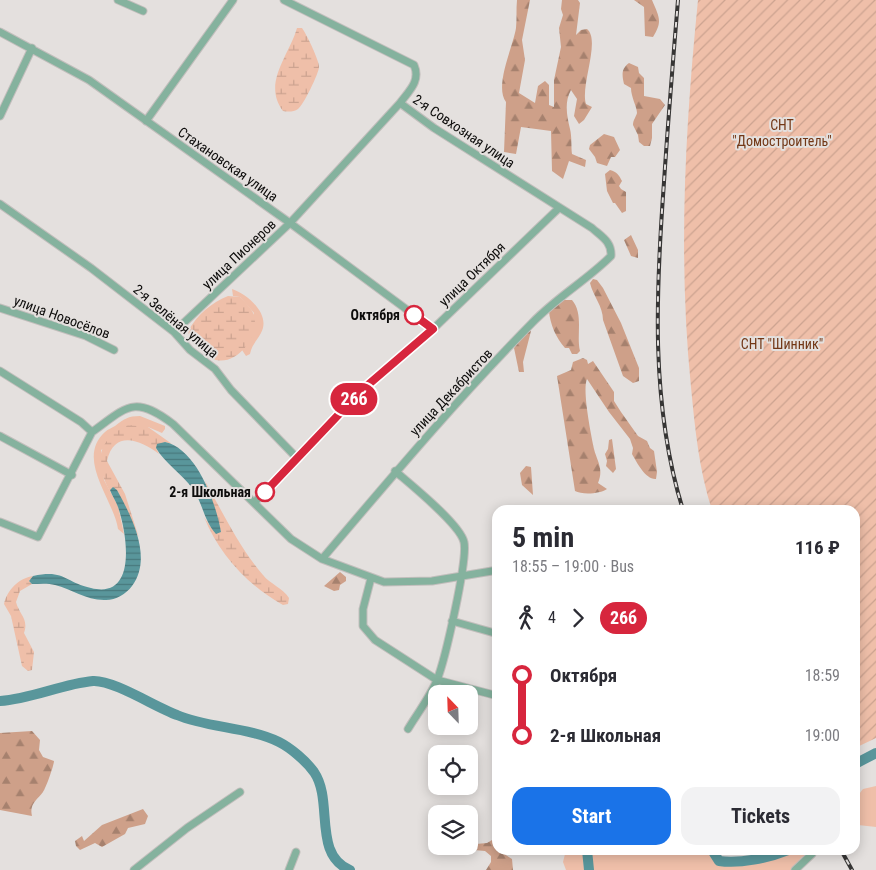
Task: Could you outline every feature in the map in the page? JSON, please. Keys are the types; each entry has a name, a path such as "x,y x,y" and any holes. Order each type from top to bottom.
{"street":[{"path":"118,0 143,11"},
{"path":"146,121 233,0"},
{"name":"2-я Совхозная улица","path":"284,0 414,65 417,72 415,84 400,103 434,128 604,238 612,249 611,256"},
{"name":"Стахановская улица","path":"0,32 89,80 290,222 433,329"},
{"path":"0,116 32,48"},
{"name":"улица Пионеров","path":"174,332 290,222 400,103"},
{"name":"2-я Зелёная улица","path":"0,204 91,268 174,332 190,350 215,369 231,390 296,457"},
{"name":"улица Октября","path":"254,503 362,390 433,329 559,208"},
{"name":"улица Декабристов","path":"322,559 395,471 532,323 557,298 600,267 611,256"},
{"name":"улица Новосёлов","path":"0,308 86,336 114,350"},
{"path":"0,371 81,422 92,432"},
{"path":"0,522 38,537 72,475 92,432 130,408 150,408 173,424 291,539 322,559 384,582 410,583 492,571"},
{"path":"0,436 72,475"},
{"path":"395,471 455,527 464,541 461,575 452,621 436,680 408,729"},
{"path":"371,578 363,609 363,626 375,640 436,680 492,694"},
{"path":"452,621 492,632"},
{"path":"134,870 187,828 240,792"},
{"path":"289,870 296,852"},
{"path":"795,870 811,855"}],"green space":[{"path":"517,0 530,0 522,40 525,60 519,93 535,103 538,86 545,81 549,85 549,105 554,107 554,80 561,47 559,28 563,15 561,9 562,0 578,0 580,3 576,35 581,30 587,29 591,35 592,43 585,96 586,104 592,107 584,120 579,124 574,116 577,99 571,90 567,104 572,154 586,160 585,167 569,161 563,179 552,171 551,131 521,127 516,154 504,152 506,102 502,86 505,66 516,28"},
{"path":"634,0 652,0 659,19 658,27 653,37 645,36 644,7"},
{"path":"698,0 876,0 876,738 860,746 860,505 711,505 704,480 696,434 691,387 685,290 685,194"},
{"path":"297,28 302,28 304,31 319,67 314,82 300,107 295,111 283,111 277,101 276,80"},
{"path":"629,63 638,67 639,73 644,78 644,96 660,99 665,105 652,124 650,146 644,146 639,142 633,125 637,111 631,88 624,84 623,75 623,70"},
{"path":"604,134 614,137 620,150 615,157 611,157 607,166 597,163 589,149 590,145"},
{"path":"610,170 619,175 622,181 619,186 626,192 626,211 622,213 613,203 607,191 605,174"},
{"path":"631,235 638,250 638,258 631,256 624,240"},
{"path":"593,279 597,280 603,288 621,323 639,368 639,381 633,383 623,376 603,320 603,315 591,288 590,283"},
{"path":"232,289 245,296 257,306 263,319 261,333 253,345 250,354 246,356 242,350 254,313 240,297 233,296"},
{"path":"228,296 240,297 242,299 253,313 255,323 250,341 238,355 222,361 211,358 195,346 188,331 205,310"},
{"path":"562,300 572,300 578,312 580,351 577,354 572,354 569,348 565,348 552,326 549,311"},
{"path":"531,331 523,362 524,372 519,372 514,348 526,333"},
{"path":"583,358 587,360 588,364 593,361 614,392 614,401 621,412 638,436 647,441 650,448 654,451 656,479 652,479 645,474 639,466 632,454 633,448 630,439 587,379 588,412 594,449 600,469 598,483 607,489 591,493 575,491 557,376 571,370 573,362"},
{"path":"140,416 165,426 165,429 162,433 148,427 101,450 104,480 118,506 124,534 118,529 99,480 94,454 97,443 106,431 126,418"},
{"path":"128,425 148,427 172,444 165,442 156,448 159,454 136,442 122,441 116,444 107,461 125,494 139,538 117,490 110,490 112,495 106,484 101,464 101,455 109,439 117,431"},
{"path":"612,439 616,469 613,473 606,466 605,454 608,449 609,440"},
{"path":"526,466 531,467 533,495 522,485 520,473"},
{"path":"205,481 246,553 266,578 289,598 288,604 283,605 258,588 226,556 210,531 204,517 212,529 221,532"},
{"path":"340,572 346,577 346,581 340,585 339,590 334,591 324,586"},
{"path":"33,576 29,581 32,584 20,591 16,602 24,620 24,633 34,652 32,670 28,671 22,666 11,616 4,604 8,594 18,582"},
{"path":"32,731 40,740 39,750 43,757 54,761 46,786 33,805 32,816 0,810 0,733"},
{"path":"876,786 876,827 860,825 860,794 863,789"},
{"path":"143,809 148,816 145,824 128,828 125,834 102,847 95,843 80,850 76,846 75,841 82,836 84,841 102,825"},
{"path":"492,840 492,855 506,855 512,859 513,870 486,870 491,862 491,856 485,851 478,850 478,844 487,843"},
{"path":"565,855 583,855 584,870 566,870 563,862"},
{"path":"588,855 716,855 719,860 736,861 772,855 806,855 791,870 589,870"}],"water":[{"path":"165,442 187,455 195,466 210,493 221,532 216,534 212,529 193,489 156,448 157,444"},
{"path":"113,487 117,490 129,512 140,550 141,563 138,575 127,592 113,599 99,600 52,584 32,584 29,581 33,576 52,574 91,588 106,589 116,584 123,574 126,547 121,518 110,490"}],"waterway":[{"path":"0,701 12,700 70,685 93,681 102,682 123,689 189,719 254,733 279,742 298,755 314,772 320,784 323,797 327,840 331,852 338,862 350,870"},
{"path":"860,761 876,753"},
{"path":"588,855 589,870"},
{"path":"715,855 719,861 727,862 754,860 775,855"}],"railway":[{"path":"678,0 661,223 658,347 665,429 672,470 682,505"},
{"path":"844,855 852,870"}],"bus line":[{"name":"26б","path":"265,492 296,457 362,390 433,329 414,315"}],"place":[{"name":"Октября","path":"414,315"},
{"name":"2-я Школьная","path":"265,492"}],"park label":[{"name":"СНТ \"Домостроитель\"","path":"782,134"},
{"name":"СНТ \"Шинник\"","path":"782,344"}]}
